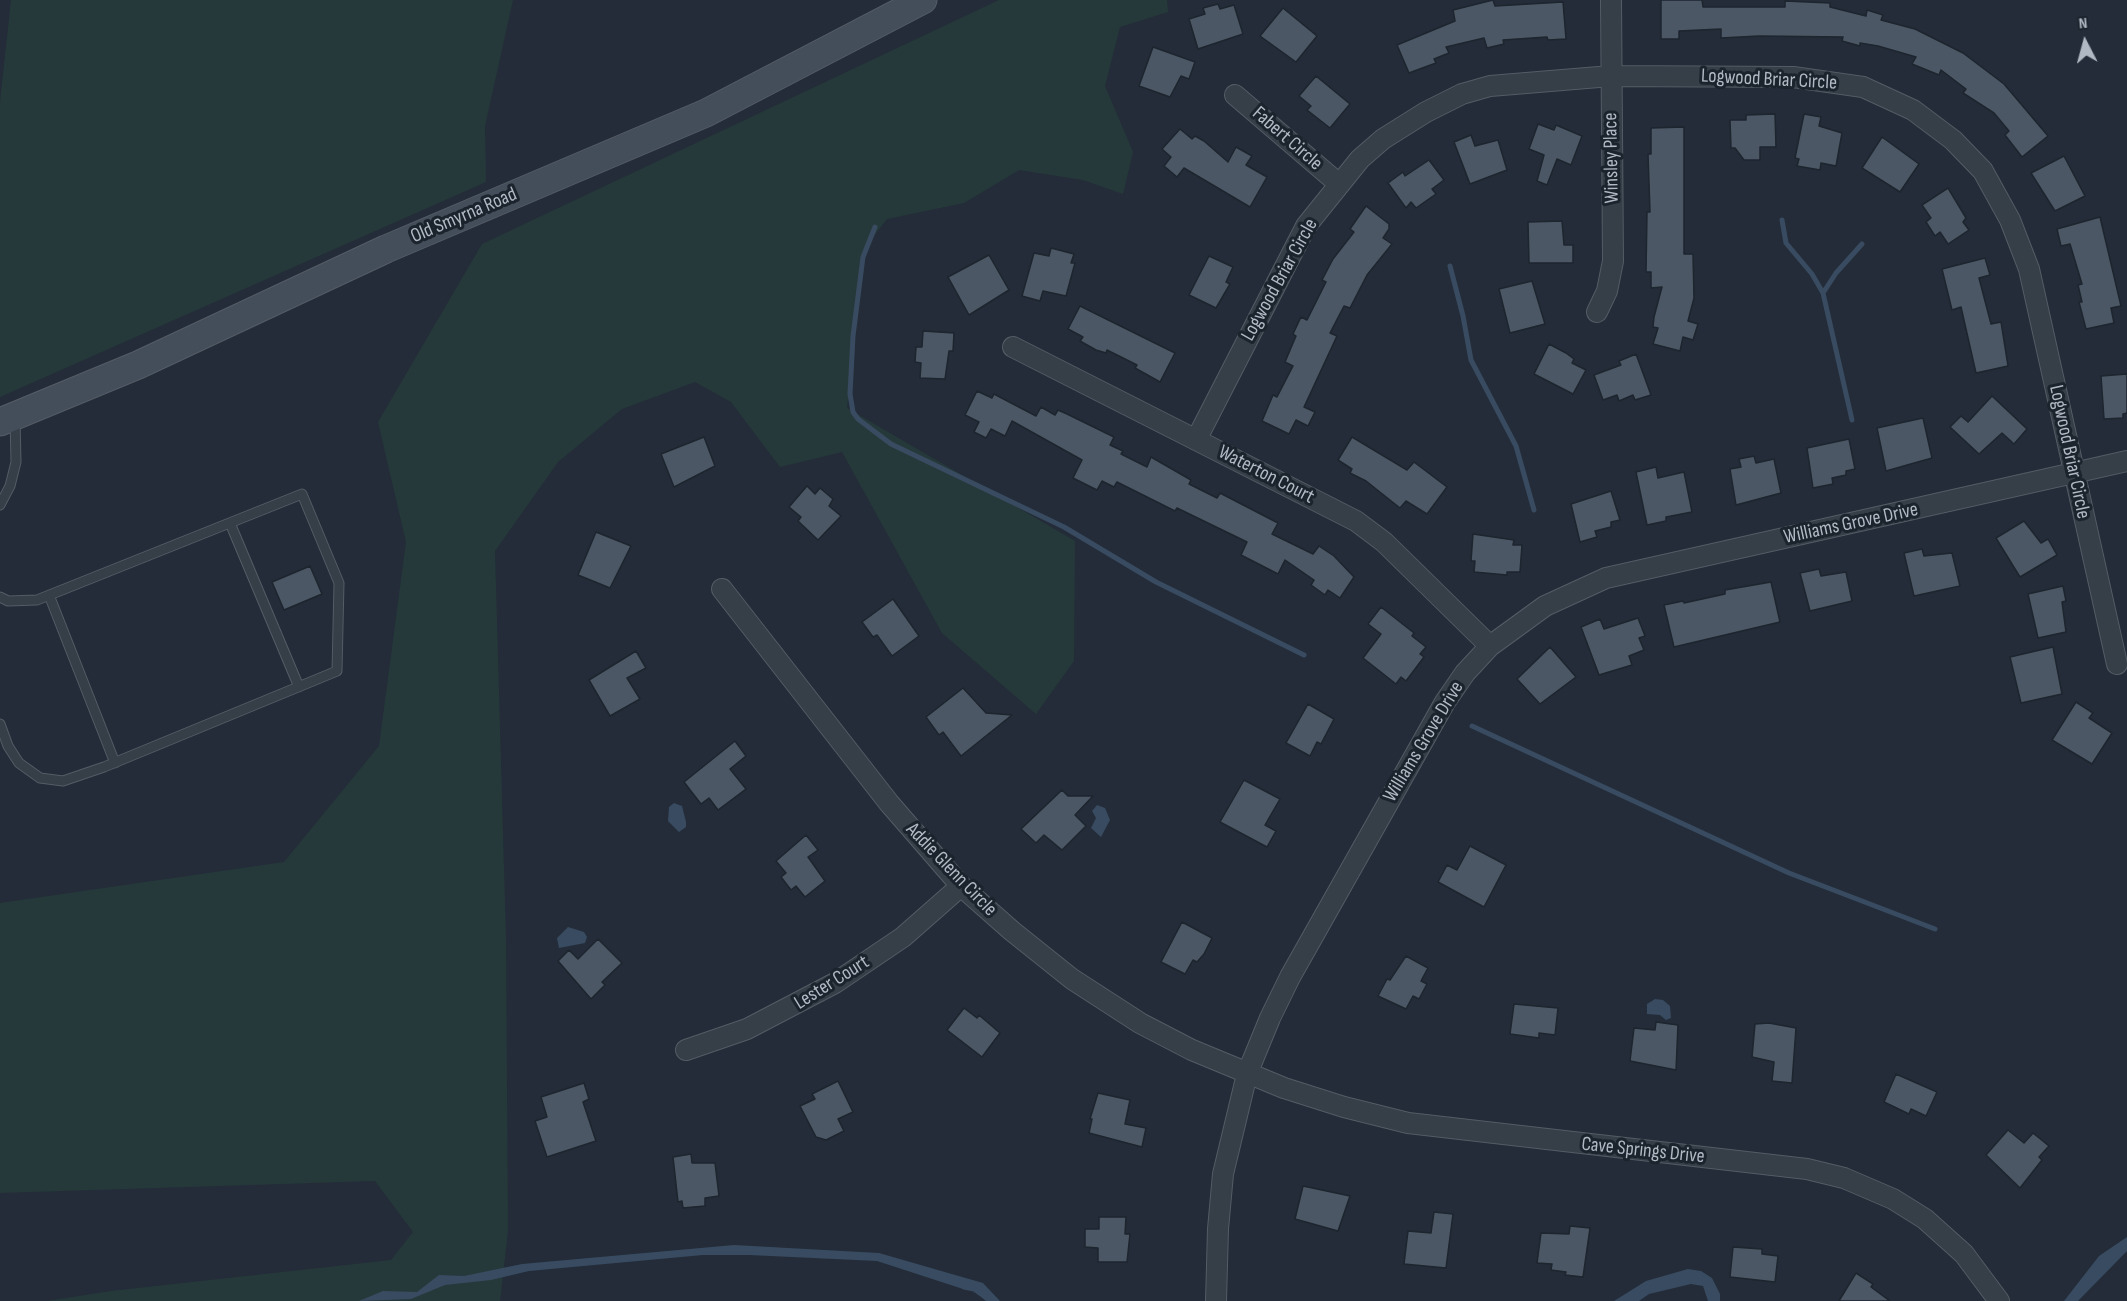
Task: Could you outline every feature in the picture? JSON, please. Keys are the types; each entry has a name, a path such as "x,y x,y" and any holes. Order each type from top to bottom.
{"street":[{"name":"Old Smyrna Road","path":"7,420 138,365 386,249 706,113 923,0"},
{"name":"Winsley Place","path":"1597,312 1607,291 1613,261 1611,0"},
{"name":"Logwood Briar Circle","path":"1196,440 1295,244 1360,159 1383,139 1426,112 1462,94 1498,85 1611,76 1781,76 1838,81 1863,87 1894,99 1947,134 1969,154 1993,187 2018,240 2034,293 2117,664"},
{"name":"Fabert Circle","path":"1235,95 1339,184"},
{"name":"Waterton Court","path":"1013,347 1356,521 1392,549 1490,646"},
{"name":"Williams Grove Drive","path":"1216,1301 1218,1229 1223,1174 1247,1074 1279,998 1434,720 1454,689 1490,646 1545,606 1606,578 1878,519 2127,461"},
{"name":"Addie Glenn Circle","path":"722,589 882,795 961,886 1038,953 1112,1006 1163,1036 1247,1074"},
{"name":"Lester Court","path":"686,1050 771,1019 835,983 903,937 961,886"},
{"name":"Cave Springs Drive","path":"1247,1074 1327,1103 1408,1123 1798,1168 1844,1178 1893,1199 1925,1219 1964,1254 1999,1301"}],"lane":[{"path":"0,506 16,462 7,420"},
{"path":"0,597 8,601 28,602 49,595 302,494 339,583 337,671 299,687 76,778 51,781 28,772 13,756 0,724"},
{"path":"230,523 299,687"},
{"path":"49,595 115,763"}],"shaded area":[{"path":"11,0 513,0 485,126 486,182 0,397 0,102"},
{"path":"999,0 1167,0 1168,12 1120,27 1105,86 1133,152 1123,194 1083,180 1019,170 964,203 887,219 863,250 847,408 1075,541 1074,661 1036,714 942,633 842,452 780,467 731,402 695,382 622,409 558,462 495,551 506,939 508,1231 500,1301 47,1301 111,1291 391,1260 413,1232 375,1181 0,1193 0,903 284,862 379,746 406,542 378,422 482,244"}],"water":[{"path":"674,803 682,806 686,822 686,827 679,832 668,821 669,807"},
{"path":"1097,805 1105,808 1110,820 1101,837 1091,828 1096,818 1092,811"},
{"path":"568,927 584,932 587,937 585,943 559,948 557,938"},
{"path":"1655,999 1663,1000 1670,1006 1671,1018 1666,1020 1660,1015 1647,1014 1647,1004"},
{"path":"2127,1237 2127,1251 2078,1301 2064,1301 2099,1256"},
{"path":"734,1245 879,1253 983,1283 1000,1301 986,1301 972,1288 963,1289 877,1261 703,1255 529,1271 491,1280 445,1285 411,1299 359,1301 383,1291 417,1292 439,1275 464,1276 522,1264"},
{"path":"1688,1269 1701,1271 1712,1278 1720,1294 1720,1301 1708,1301 1703,1286 1691,1284 1649,1294 1639,1301 1614,1301 1646,1281"}],"building":[{"path":"1493,0 1495,6 1563,2 1566,39 1548,40 1547,37 1503,40 1504,44 1487,48 1484,38 1446,47 1449,53 1434,59 1436,63 1409,73 1397,45 1455,21 1453,10"},
{"path":"1661,0 1702,0 1703,7 1785,7 1785,1 1830,3 1830,7 1866,16 1867,10 1883,15 1881,20 1915,29 1963,53 2004,84 2048,136 2022,157 2005,135 2009,131 1994,113 1963,93 1966,89 1941,70 1939,75 1912,64 1916,57 1878,46 1860,43 1860,46 1842,41 1843,37 1721,38 1721,29 1679,31 1679,39 1661,39"},
{"path":"1218,4 1220,9 1234,5 1243,34 1198,49 1189,19 1205,14 1203,8"},
{"path":"1283,8 1317,36 1296,62 1260,36"},
{"path":"1153,47 1195,62 1189,79 1181,76 1170,97 1139,86"},
{"path":"1316,76 1350,104 1330,128 1307,110 1311,106 1299,96"},
{"path":"1775,114 1776,147 1760,147 1760,160 1744,160 1735,148 1731,148 1730,120 1746,120 1746,115"},
{"path":"1804,114 1821,117 1819,126 1842,133 1836,166 1821,163 1820,170 1797,166 1799,159 1795,158"},
{"path":"1538,124 1554,130 1556,125 1582,136 1571,165 1557,159 1547,185 1537,181 1544,155 1529,149"},
{"path":"1684,127 1684,254 1693,254 1694,298 1688,321 1698,324 1693,340 1683,337 1680,351 1653,344 1658,328 1653,327 1654,317 1662,287 1651,288 1651,272 1646,272 1647,212 1650,212 1648,154 1651,154 1651,128"},
{"path":"1180,129 1192,139 1195,136 1204,141 1228,162 1236,147 1252,156 1246,165 1267,177 1250,207 1184,168 1177,177 1164,166 1171,157 1162,149"},
{"path":"1471,135 1475,146 1498,140 1507,170 1470,184 1454,142"},
{"path":"1882,137 1919,164 1900,192 1862,168"},
{"path":"2064,156 2085,196 2055,211 2031,173"},
{"path":"1429,160 1444,180 1432,189 1436,194 1416,208 1411,202 1406,208 1388,183 1403,172 1405,176"},
{"path":"1948,188 1966,218 1963,222 1969,230 1948,244 1940,232 1935,236 1926,222 1931,218 1922,205"},
{"path":"1366,206 1389,224 1389,229 1383,238 1392,244 1367,275 1350,308 1344,306 1330,333 1337,336 1304,407 1315,412 1308,426 1296,420 1289,434 1262,421 1273,395 1277,397 1293,366 1285,362 1296,336 1293,334 1301,317 1307,320 1326,282 1322,280 1333,259 1354,232 1350,229"},
{"path":"2100,217 2121,306 2111,308 2114,323 2086,329 2079,302 2082,302 2078,285 2082,284 2070,244 2061,246 2057,229"},
{"path":"1562,221 1564,245 1573,245 1573,263 1529,263 1528,222"},
{"path":"1051,248 1074,254 1071,263 1075,263 1066,296 1043,291 1040,301 1022,296 1034,253 1049,256"},
{"path":"989,255 1009,290 969,315 948,277"},
{"path":"1209,256 1233,267 1226,282 1230,284 1216,308 1189,295"},
{"path":"1985,258 1990,275 1979,278 1991,324 2001,322 2008,366 1976,373 1961,307 1952,310 1942,269"},
{"path":"1532,281 1545,324 1510,333 1499,289"},
{"path":"1080,306 1175,353 1160,382 1135,368 1137,365 1107,350 1106,353 1096,350 1080,341 1083,337 1068,329"},
{"path":"923,331 954,333 953,351 949,351 945,379 920,378 921,363 915,362 916,347 922,347"},
{"path":"1549,344 1566,353 1574,359 1572,363 1586,370 1573,394 1534,374"},
{"path":"1636,354 1651,395 1635,400 1633,395 1619,401 1617,395 1603,400 1594,375 1621,365 1619,361"},
{"path":"2127,374 2127,413 2123,414 2123,418 2104,419 2101,376"},
{"path":"977,391 992,398 994,394 1036,416 1041,407 1055,415 1058,410 1114,437 1110,445 1123,451 1121,454 1147,467 1151,457 1191,480 1189,484 1217,498 1220,493 1278,523 1272,534 1313,554 1319,546 1334,556 1354,577 1340,598 1328,590 1325,595 1311,585 1314,580 1285,560 1278,574 1241,555 1247,542 1177,508 1175,511 1117,482 1114,487 1102,481 1097,490 1073,478 1082,460 1012,421 1005,436 991,429 986,438 974,432 979,422 965,415"},
{"path":"1992,396 2027,429 2014,444 2002,433 1979,454 1950,427 1961,416 1968,422"},
{"path":"1923,418 1932,458 1886,471 1877,428"},
{"path":"704,437 715,466 674,487 661,454"},
{"path":"1352,437 1407,470 1414,462 1447,487 1427,514 1406,501 1400,508 1366,481 1350,473 1352,469 1338,460"},
{"path":"1849,439 1855,469 1846,471 1846,475 1832,478 1833,484 1813,488 1807,448"},
{"path":"1754,456 1756,463 1774,459 1781,493 1736,505 1730,469 1741,467 1739,459"},
{"path":"1656,467 1658,478 1684,472 1692,512 1666,517 1666,521 1647,525 1636,472"},
{"path":"807,486 815,494 820,488 833,499 829,506 841,516 818,540 798,521 801,517 789,507"},
{"path":"1611,491 1620,520 1611,522 1611,527 1595,531 1597,537 1580,542 1571,504"},
{"path":"2024,521 2041,543 2048,539 2057,555 2020,577 1996,538"},
{"path":"596,532 631,546 610,588 578,575"},
{"path":"1473,534 1514,540 1513,545 1522,545 1520,572 1507,572 1507,575 1474,572 1475,561 1471,561"},
{"path":"1922,549 1924,556 1952,553 1960,586 1914,596 1904,553"},
{"path":"310,566 322,594 284,610 272,582"},
{"path":"1819,569 1821,576 1846,572 1852,601 1810,611 1800,573"},
{"path":"1771,582 1780,622 1674,647 1664,605 1683,601 1684,603 1725,594 1725,590"},
{"path":"2063,586 2066,601 2062,602 2066,632 2038,638 2028,594"},
{"path":"893,599 919,636 892,656 877,635 873,637 862,622"},
{"path":"1381,607 1414,633 1412,636 1426,647 1420,654 1424,657 1406,681 1401,677 1396,684 1363,658 1381,634 1368,624"},
{"path":"1638,618 1645,636 1639,638 1644,650 1629,656 1632,665 1599,675 1581,627 1600,619 1604,629"},
{"path":"1550,647 1576,677 1540,704 1517,679"},
{"path":"2053,647 2062,694 2021,703 2010,657"},
{"path":"636,651 646,668 627,678 640,699 610,716 589,680"},
{"path":"963,688 986,713 1012,715 961,756 943,732 939,735 926,717"},
{"path":"2076,702 2093,713 2089,718 2112,733 2092,764 2052,740"},
{"path":"1308,704 1334,719 1321,744 1317,742 1310,756 1286,743"},
{"path":"735,741 746,756 730,769 746,789 718,810 709,798 701,804 684,782"},
{"path":"1244,780 1280,799 1265,825 1276,831 1267,847 1220,822"},
{"path":"1062,790 1068,796 1093,796 1075,815 1086,826 1062,850 1044,835 1036,843 1021,829"},
{"path":"806,835 818,850 808,857 825,881 805,897 796,886 791,890 781,877 786,873 776,861"},
{"path":"1470,846 1506,865 1484,907 1438,882 1447,865 1457,870"},
{"path":"1182,922 1212,938 1204,954 1197,962 1193,960 1185,974 1161,962"},
{"path":"598,939 622,963 602,982 605,985 591,999 558,961 569,950 578,959"},
{"path":"1406,956 1428,968 1421,981 1427,984 1419,999 1413,996 1406,1009 1378,996 1387,979 1390,980"},
{"path":"1514,1004 1558,1008 1555,1035 1539,1033 1539,1038 1510,1034"},
{"path":"964,1008 977,1018 979,1015 1000,1033 982,1057 947,1030"},
{"path":"1656,1022 1678,1025 1676,1070 1630,1061 1634,1028 1655,1030"},
{"path":"1769,1023 1796,1028 1792,1083 1772,1081 1774,1062 1752,1057 1755,1024"},
{"path":"1896,1074 1937,1092 1926,1116 1911,1109 1909,1114 1884,1102"},
{"path":"838,1081 853,1112 838,1119 844,1131 826,1140 816,1137 800,1106 815,1099 812,1094"},
{"path":"584,1083 589,1099 583,1102 596,1141 547,1157 535,1121 547,1117 541,1097"},
{"path":"1098,1093 1130,1100 1125,1124 1146,1128 1142,1147 1089,1133 1092,1119 1090,1119"},
{"path":"2008,1130 2024,1143 2033,1133 2049,1146 2039,1157 2042,1160 2020,1188 1986,1155"},
{"path":"691,1154 692,1163 715,1163 719,1196 705,1198 705,1206 683,1208 682,1201 678,1202 673,1157"},
{"path":"1303,1186 1350,1196 1338,1231 1295,1219"},
{"path":"1434,1212 1453,1214 1446,1268 1404,1264 1408,1231 1431,1233"},
{"path":"1099,1217 1126,1217 1125,1234 1130,1234 1127,1262 1098,1262 1098,1248 1085,1247 1085,1229 1099,1229"},
{"path":"1570,1226 1590,1228 1583,1277 1565,1275 1566,1272 1551,1270 1552,1264 1537,1263 1541,1233 1569,1234"},
{"path":"1733,1247 1762,1249 1762,1254 1778,1256 1775,1282 1730,1277"},
{"path":"1856,1273 1873,1284 1871,1287 1890,1301 1839,1301"}],"waterway":[{"path":"1782,220 1786,243 1812,274 1823,293 1852,420"},
{"path":"875,227 863,257 853,336 850,394 853,412 858,419 891,444 1064,527 1156,582 1304,655"},
{"path":"1823,293 1836,273 1862,244"},
{"path":"1450,266 1471,360 1516,446 1534,510"},
{"path":"1472,726 1789,873 1935,929"},
{"path":"964,1287 974,1289 991,1301"}]}
